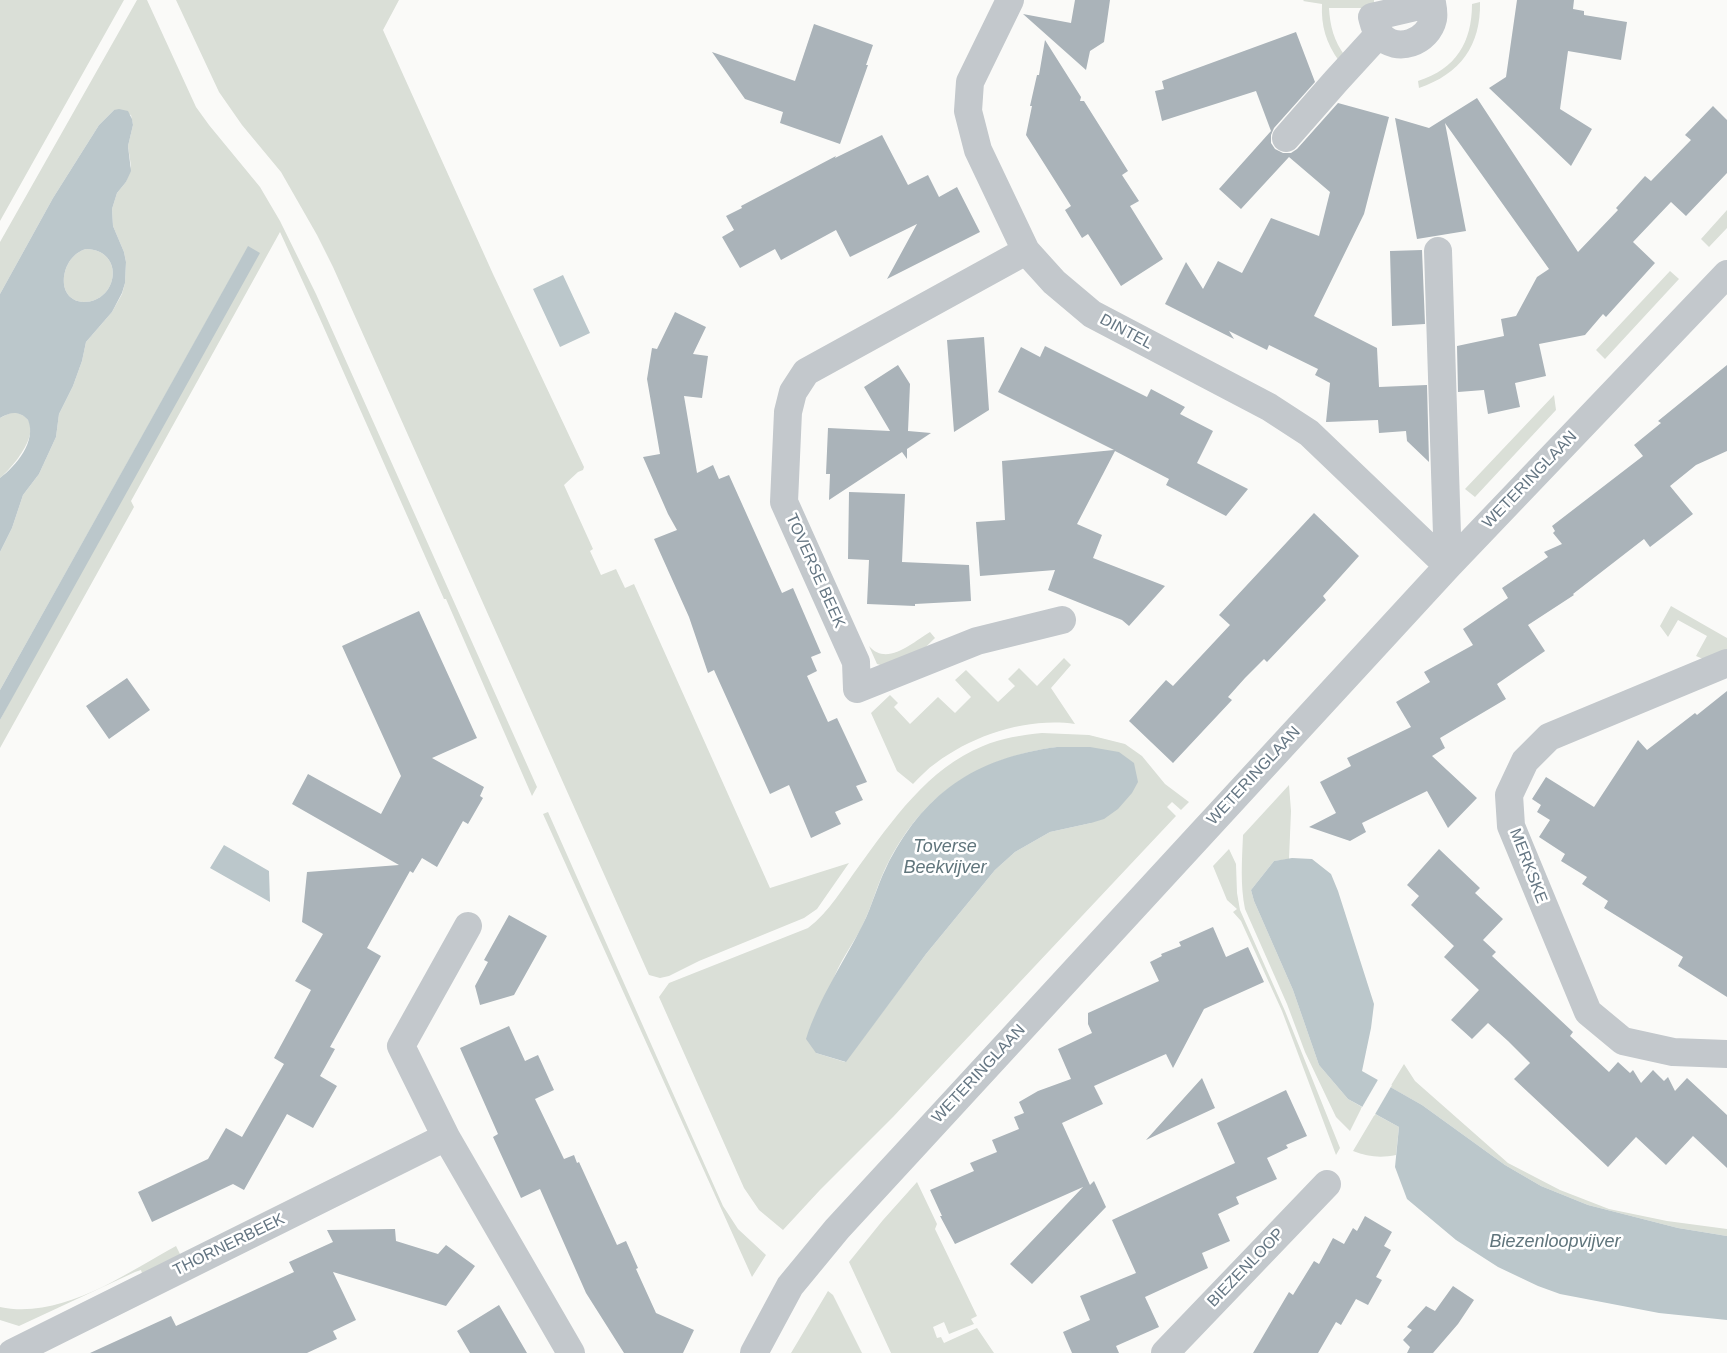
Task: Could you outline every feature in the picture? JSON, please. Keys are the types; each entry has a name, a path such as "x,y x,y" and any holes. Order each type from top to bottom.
{"street":[{"name":"DINTEL","path":"1010,0 970,82 968,111 978,150 1026,251 1054,282 1092,314 1269,407 1309,433 1448,566"},
{"path":"1286,138 1379,34 1375,29 1372,17 1402,5"},
{"name":"TOVERSE BEEK","path":"1026,251 806,372 793,392 788,412 784,502 856,662 857,689 976,641 1062,620"},
{"path":"1438,251 1448,566"},
{"name":"WETERINGLAAN","path":"754,1353 790,1286 836,1228 1448,566 1727,274"},
{"name":"MERKSKE","path":"1727,663 1549,737 1525,761 1509,795 1511,826 1588,1012 1623,1041 1673,1052 1727,1054"},
{"path":"468,926 401,1046 446,1137 571,1353"},
{"name":"THORNERBEEK","path":"12,1353 446,1137"},
{"name":"BIEZENLOOP","path":"1164,1353 1327,1184"}],"shaded area":[{"path":"0,0 124,0 0,221"},
{"path":"137,0 147,0 196,107 260,187 280,221 316,294 537,787 532,796 446,599 444,599 280,232 131,501 134,507 0,748 0,720 248,247 0,690 0,552 12,528 23,495 39,474 56,437 59,414 73,386 82,361 86,342 112,312 122,294 125,283 126,262 124,252 113,226 112,209 117,193 126,182 131,166 128,146 133,125 131,115 114,110 99,125 53,198 0,294 0,242"},
{"path":"176,0 399,0 383,30 493,274 584,467 583,470 578,472 564,485 593,549 590,551 601,575 616,569 625,588 634,584 770,888 849,863 817,909 804,918 699,961 669,976 660,978 649,975 333,267 281,172 242,125 219,92"},
{"path":"1304,0 1374,0 1374,3 1369,8 1329,8 1333,33 1345,56 1339,61 1325,34 1322,20 1322,4"},
{"path":"1480,2 1477,32 1465,56 1446,75 1419,88 1418,81 1442,69 1459,52 1469,30 1472,4"},
{"path":"1727,210 1727,228 1709,247 1701,239"},
{"path":"86,249 99,252 107,258 112,266 113,276 104,294 95,300 84,302 74,300 68,294 64,278 70,260 77,253"},
{"path":"1670,271 1679,279 1605,359 1596,350"},
{"path":"1554,395 1556,410 1475,497 1465,489"},
{"path":"12,412 24,416 30,423 30,432 22,453 0,478 0,418"},
{"path":"1671,606 1727,638 1727,651 1703,659 1696,656 1707,636 1678,620 1668,637 1660,626"},
{"path":"930,632 935,638 901,671 877,664 869,646 876,652 892,653 900,651"},
{"path":"1064,658 1071,665 1051,688 1075,724 1039,723 1002,730 967,744 951,753 930,768 913,784 897,771 871,713 890,695 898,703 894,707 910,724 938,697 955,713 971,697 955,680 966,670 998,702 1015,686 1008,679 1019,668 1037,686"},
{"path":"1042,733 1089,735 1125,744 1142,756 1165,784 1189,802 1181,810 1172,802 1167,807 1176,816 893,1117 783,1230 759,1210 744,1188 659,997 669,983 808,928 829,907 898,814 928,782 963,756 983,746 1004,739","holes":["1057,747 1090,747 1091,823 1050,832 1015,852 995,870 926,954 845,1062 816,1053 827,1000 835,975 864,922 885,869 899,843 915,820 954,784 1001,760 1028,752"]},
{"path":"1289,785 1291,811 1289,859 1274,861 1251,890 1293,990 1319,1065 1348,1099 1362,1107 1350,1131 1336,1117 1305,1052 1287,1004 1245,909 1243,900 1243,835"},
{"path":"548,812 723,1206 738,1229 766,1255 752,1277 543,814"},
{"path":"1229,849 1236,864 1237,893 1240,910 1285,1011 1340,1148 1336,1155 1282,1011 1241,921 1233,912 1237,909 1227,900 1213,866"},
{"path":"1404,1064 1415,1081 1508,1163 1560,1190 1609,1209 1667,1221 1727,1229 1727,1236 1678,1228 1588,1205 1541,1186 1505,1165 1422,1105 1390,1087"},
{"path":"1375,1114 1399,1127 1396,1155 1374,1156 1353,1151"},
{"path":"917,1182 937,1224 935,1229 977,1316 971,1319 974,1324 949,1334 944,1322 933,1327 937,1338 941,1337 944,1343 977,1328 994,1353 891,1353 849,1262"},
{"path":"176,1246 182,1258 143,1277 141,1270 135,1272 19,1326 0,1320 0,1307 23,1309 46,1307 69,1301 114,1281"},
{"path":"828,1291 833,1295 862,1353 791,1353"}],"water":[{"path":"114,110 128,111 133,125 128,146 131,171 126,182 117,193 112,209 113,226 124,252 126,262 125,283 112,312 86,342 82,361 73,386 59,414 56,437 39,474 23,495 12,528 0,552 0,478 12,467 23,452 30,436 30,428 28,420 18,413 7,414 0,418 0,294 53,198 99,125","holes":["86,249 99,252 107,258 112,266 113,276 110,285 104,294 95,300 84,302 74,300 68,294 64,278 70,260 77,253"]},
{"path":"248,246 260,253 0,720 0,690"},
{"path":"563,275 590,333 560,347 533,289"},
{"name":"Toverse Beekvijver","path":"1057,747 1090,747 1119,752 1134,763 1138,782 1132,793 1118,809 1104,819 1050,832 1015,852 995,870 926,954 846,1062 816,1053 806,1039 811,1024 832,980 863,924 886,868 917,819 935,800 977,770 1028,752"},
{"path":"224,845 269,871 270,902 210,868"},
{"name":"Biezenloopvijver","path":"1292,858 1312,859 1331,874 1338,891 1374,1004 1362,1071 1422,1105 1505,1165 1541,1186 1588,1205 1678,1228 1727,1236 1727,1320 1659,1313 1560,1294 1538,1286 1498,1267 1456,1240 1407,1199 1395,1167 1399,1127 1348,1099 1319,1065 1293,990 1254,901 1251,890 1274,861"}],"pier":[{"path":"1379,1078 1392,1085 1374,1116 1361,1109"}],"building":[{"path":"1075,0 1110,0 1104,42 1090,51 1086,70 1023,14 1071,23"},
{"path":"1517,0 1574,0 1573,9 1584,11 1584,15 1627,22 1621,60 1568,51 1560,109 1592,129 1571,166 1489,88 1506,77"},
{"path":"814,24 873,45 866,65 868,65 840,144 780,123 783,112 745,99 712,52 795,81"},
{"path":"1296,32 1315,82 1274,128 1271,135 1271,143 1275,149 1283,153 1291,153 1297,149 1338,103 1389,117 1364,214 1314,316 1377,348 1379,387 1427,385 1429,462 1407,441 1406,431 1379,433 1378,420 1326,422 1330,383 1315,375 1318,369 1269,345 1267,350 1229,331 1234,339 1165,304 1186,262 1203,289 1218,261 1242,273 1271,218 1319,236 1330,192 1289,157 1241,209 1219,189 1271,131 1256,91 1162,121 1155,91 1164,89 1162,81"},
{"path":"1045,40 1081,97 1080,101 1084,101 1128,171 1122,175 1139,201 1130,206 1163,259 1121,286 1088,234 1082,238 1065,210 1071,206 1026,135 1032,106 1030,106 1037,75 1039,75"},
{"path":"1477,98 1578,252 1618,210 1616,208 1645,176 1651,181 1691,140 1685,135 1713,106 1727,120 1727,173 1686,216 1671,202 1633,242 1655,263 1606,317 1603,314 1585,335 1539,344 1546,376 1515,383 1520,407 1488,414 1484,390 1458,392 1457,346 1504,336 1501,319 1516,316 1537,277 1549,269 1445,123 1466,231 1417,239 1395,118 1429,128"},
{"path":"882,135 908,185 928,175 939,197 957,187 980,232 887,279 917,224 850,257 836,230 781,260 775,249 740,268 722,237 734,230 726,216 742,208 741,206 836,156 835,158"},
{"path":"1422,250 1425,324 1392,326 1390,251"},
{"path":"675,312 706,327 693,354 708,356 702,398 684,396 697,473 713,465 719,479 729,475 782,593 793,588 821,653 811,657 817,671 807,676 828,722 837,718 867,782 856,786 863,800 835,812 841,824 811,838 789,785 770,794 714,670 708,673 689,617 654,539 677,530 643,457 660,454 647,379 652,348 657,349"},
{"path":"984,337 989,410 954,432 947,340"},
{"path":"1045,346 1147,397 1151,389 1185,407 1180,414 1213,431 1197,463 1248,489 1226,516 1166,485 1169,479 1115,451 1077,524 1102,535 1093,558 1165,586 1129,626 1122,620 1048,590 1055,570 980,576 976,522 1005,520 1002,461 1114,450 998,392 1021,347 1040,357"},
{"path":"898,365 910,384 908,431 931,433 907,449 907,459 902,452 829,500 830,474 826,474 828,428 890,431 864,387"},
{"path":"1727,365 1727,451 1696,465 1670,486 1693,514 1650,547 1644,539 1574,595 1528,625 1545,651 1497,684 1506,699 1440,738 1445,748 1432,756 1477,798 1448,828 1427,791 1362,823 1366,832 1350,841 1309,827 1336,813 1320,782 1351,766 1347,758 1411,727 1396,702 1430,682 1424,672 1473,645 1463,629 1508,598 1502,588 1548,557 1544,552 1562,544 1553,533 1555,531 1552,526 1643,456 1634,445 1661,423 1658,421"},
{"path":"849,492 905,494 902,562 969,565 971,601 915,604 915,606 867,604 869,560 848,559"},
{"path":"1314,513 1359,556 1323,596 1326,600 1267,662 1264,659 1245,678 1228,697 1232,700 1173,763 1129,721 1166,680 1173,686 1230,625 1219,615"},
{"path":"419,611 477,738 432,758 484,787 480,796 483,798 468,824 463,821 437,867 422,858 413,873 410,871 367,948 381,956 330,1047 335,1049 320,1076 337,1086 313,1128 287,1114 244,1190 233,1184 152,1222 138,1192 208,1159 226,1128 242,1137 284,1064 274,1058 311,990 295,981 323,934 302,922 307,872 399,865 292,804 308,774 381,814 401,776 342,646"},
{"path":"127,678 150,710 109,739 86,706"},
{"path":"1727,691 1727,997 1678,966 1683,957 1604,908 1608,901 1582,884 1587,877 1561,861 1565,854 1539,837 1550,820 1537,812 1541,805 1532,799 1546,777 1594,807 1638,740 1647,750 1695,713 1697,715"},
{"path":"1439,849 1480,888 1475,893 1503,919 1483,940 1496,952 1492,956 1573,1032 1570,1036 1609,1072 1618,1062 1630,1073 1633,1070 1641,1083 1653,1070 1664,1081 1668,1077 1675,1091 1687,1078 1727,1115 1727,1168 1693,1136 1666,1165 1636,1137 1608,1167 1514,1079 1530,1063 1508,1041 1488,1023 1472,1039 1451,1020 1479,990 1444,957 1454,946 1411,905 1419,896 1407,885"},
{"path":"509,915 547,936 514,995 480,1005 475,986 488,962 484,960"},
{"path":"1213,927 1226,957 1248,947 1264,982 1204,1009 1173,1068 1166,1054 1094,1086 1103,1104 1062,1123 1090,1185 1094,1181 1106,1207 1032,1284 1010,1264 1083,1187 955,1244 940,1216 942,1216 930,1190 974,1171 970,1163 997,1152 992,1140 1019,1129 1014,1117 1024,1113 1019,1102 1038,1091 1071,1079 1058,1049 1092,1033 1088,1024 1088,1013 1159,981 1150,962 1162,956 1161,954 1181,946 1179,942"},
{"path":"509,1026 525,1061 538,1055 554,1090 535,1099 564,1159 574,1155 577,1163 579,1162 617,1245 626,1241 638,1268 636,1269 656,1313 694,1330 683,1353 624,1353 586,1293 540,1189 521,1198 493,1137 498,1134 460,1048"},
{"path":"1202,1078 1215,1108 1146,1140"},
{"path":"1286,1090 1307,1136 1286,1145 1288,1148 1267,1158 1277,1179 1236,1197 1239,1204 1218,1214 1230,1241 1202,1253 1208,1268 1145,1297 1159,1327 1116,1346 1119,1353 1072,1353 1063,1332 1090,1320 1080,1296 1136,1273 1112,1220 1235,1163 1217,1123"},
{"path":"1365,1216 1392,1232 1384,1246 1391,1250 1376,1277 1382,1280 1368,1305 1356,1299 1341,1325 1336,1322 1318,1353 1253,1353 1289,1292 1293,1295 1314,1261 1319,1264 1333,1238 1344,1244 1353,1228 1357,1231"},
{"path":"395,1229 396,1241 438,1254 446,1245 475,1266 446,1306 333,1272 356,1320 333,1331 337,1339 307,1353 90,1353 171,1316 176,1326 294,1272 289,1262 333,1242 327,1230"},
{"path":"1453,1286 1474,1300 1458,1324 1433,1353 1407,1353 1410,1347 1403,1340 1412,1330 1407,1327 1426,1306 1435,1311"},
{"path":"499,1305 527,1353 470,1353 457,1331"}]}
